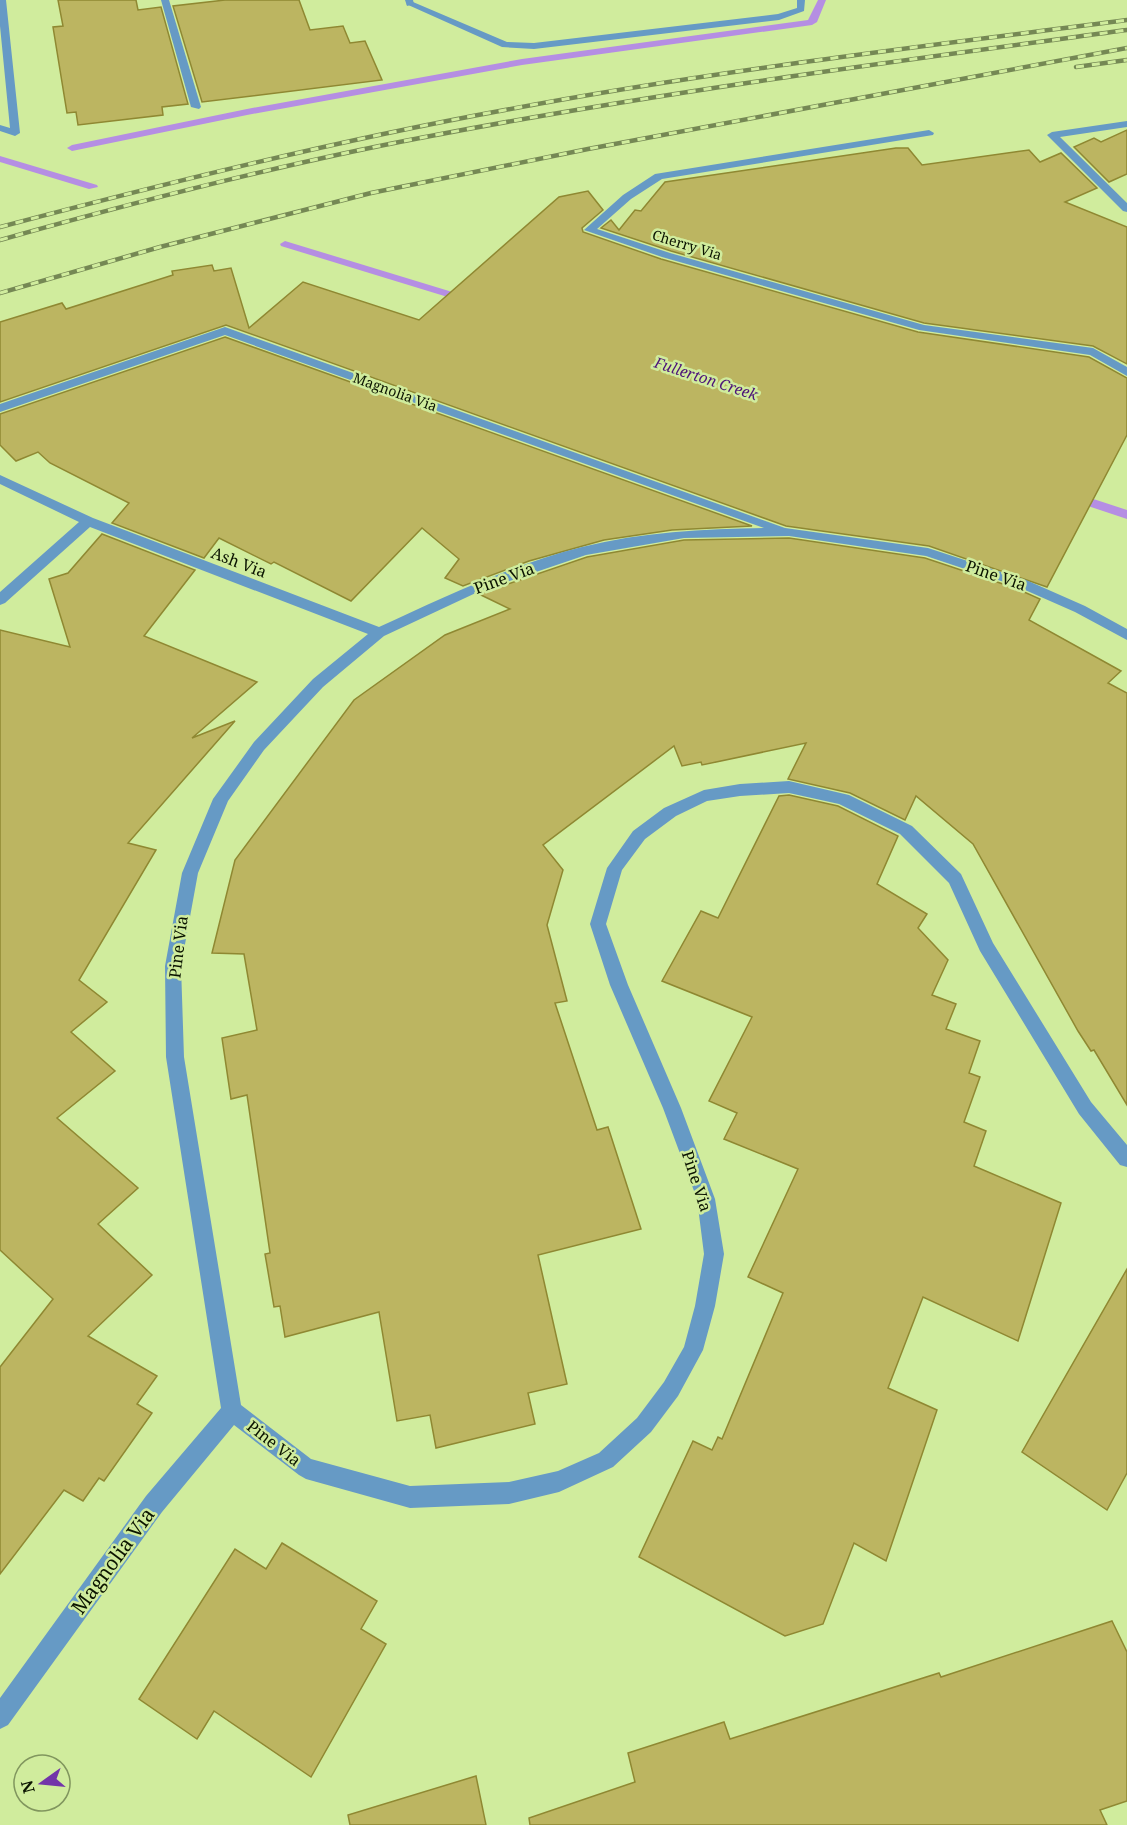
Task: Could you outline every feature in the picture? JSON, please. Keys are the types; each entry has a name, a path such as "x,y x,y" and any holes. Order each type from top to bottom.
{"street":[{"path":"0,128 15,133 3,31 2,0"},
{"path":"165,0 196,107"},
{"path":"410,2 505,45 534,46 779,17 801,9 801,0"},
{"path":"1127,124 1052,135 1127,209"},
{"name":"Cherry Via","path":"929,133 658,176 627,197 589,230 666,255 923,328 1093,352 1127,372"},
{"path":"1110,192 1127,190"},
{"name":"Magnolia Via","path":"0,408 225,331 789,532"},
{"name":"Ash Via","path":"0,479 88,521 379,633"},
{"path":"0,600 88,521"},
{"name":"Pine Via","path":"1127,635 1080,609 1021,583 928,552 789,532 684,534 584,551 475,588 379,633 318,683 259,746 221,799 190,873 173,966 175,1057 232,1411 306,1468 410,1497 509,1493 559,1481 606,1460 644,1425 671,1389 693,1350 705,1306 714,1254 706,1199 672,1108 619,985 598,924 615,868 639,835 670,812 704,796 740,789 789,787 843,799 906,830 955,879 992,956 1085,1108 1127,1159"},
{"name":"Magnolia Via","path":"0,1717 154,1504 232,1411"}],"building":[{"path":"58,0 136,0 138,10 161,7 188,104 162,107 163,115 78,125 76,112 67,113 53,27 63,26"},
{"path":"225,0 299,0 310,30 343,26 350,43 365,41 382,80 202,102 173,6"},
{"path":"1127,130 1127,174 1109,182 1074,147 1094,138 1101,142"},
{"path":"908,148 922,165 1029,150 1040,162 1061,153 1097,188 1065,202 1127,227 1127,364 1093,346 924,323 671,251 601,228 611,220 619,230 635,210 641,211 665,182"},
{"path":"588,191 603,210 582,228 583,232 661,259 918,332 1089,357 1127,378 1127,435 1047,587 929,546 786,526 226,325 0,402 0,322 62,303 66,309 173,275 172,271 212,265 214,271 231,268 249,328 303,282 419,320 559,197"},
{"path":"225,337 752,526 672,530 604,540 529,561 463,586 445,578 459,559 422,528 351,601 274,562 271,564 219,538 204,558 112,523 129,503 50,463 38,452 16,461 0,445 0,414"},
{"path":"102,534 195,570 144,636 257,682 192,738 235,721 128,843 156,850 79,980 107,1002 71,1032 115,1071 57,1118 138,1188 98,1224 152,1275 88,1336 157,1376 137,1404 152,1413 104,1481 99,1478 83,1501 64,1490 0,1574 0,1367 53,1299 0,1250 0,630 70,647 49,579 68,573"},
{"path":"789,538 925,558 1015,588 1040,599 1029,620 1121,671 1108,683 1127,693 1127,1105 1094,1050 1091,1051 1078,1031 973,844 916,796 905,820 850,793 788,779 806,743 702,765 701,762 682,766 674,746 543,845 563,870 547,925 567,1001 555,1003 597,1130 608,1127 641,1229 538,1255 567,1384 528,1393 535,1424 436,1448 430,1415 397,1421 379,1312 285,1337 280,1306 274,1307 265,1254 270,1253 247,1095 231,1099 222,1038 257,1030 244,954 212,953 235,860 354,700 445,635 510,609 479,594 587,557 684,540"},
{"path":"789,795 838,806 898,836 877,884 927,914 918,928 948,960 932,995 956,1004 946,1029 980,1041 969,1073 980,1077 964,1122 986,1131 974,1166 1061,1203 1018,1341 923,1297 888,1388 937,1410 886,1561 854,1543 823,1624 785,1636 639,1557 693,1441 712,1450 718,1437 722,1439 783,1293 748,1277 798,1169 724,1139 737,1113 709,1101 752,1017 662,981 701,911 718,918 779,796"},
{"path":"1127,1269 1127,1473 1107,1510 1022,1452"},
{"path":"282,1543 377,1601 361,1629 386,1644 311,1777 214,1711 197,1739 139,1699 235,1549 266,1569"},
{"path":"1112,1621 1127,1652 1127,1801 1100,1810 1107,1825 530,1825 529,1818 635,1782 628,1753 724,1722 730,1739 939,1673 941,1677"},
{"path":"476,1776 486,1825 350,1825 348,1815"}],"waterway":[{"path":"72,148 247,112 522,62 812,22 822,0"},
{"name":"Fullerton Creek","path":"0,159 93,187"},
{"name":"Fullerton Creek","path":"285,244 468,300"},
{"name":"Fullerton Creek","path":"1072,496 1127,515"}],"railway":[{"path":"0,227 251,164 378,135 505,110 660,83 1127,20"},
{"path":"0,240 209,184 420,138 684,92 1127,30"},
{"path":"0,293 160,247 371,193 588,149 1127,48"},
{"path":"1076,67 1127,60"}]}
